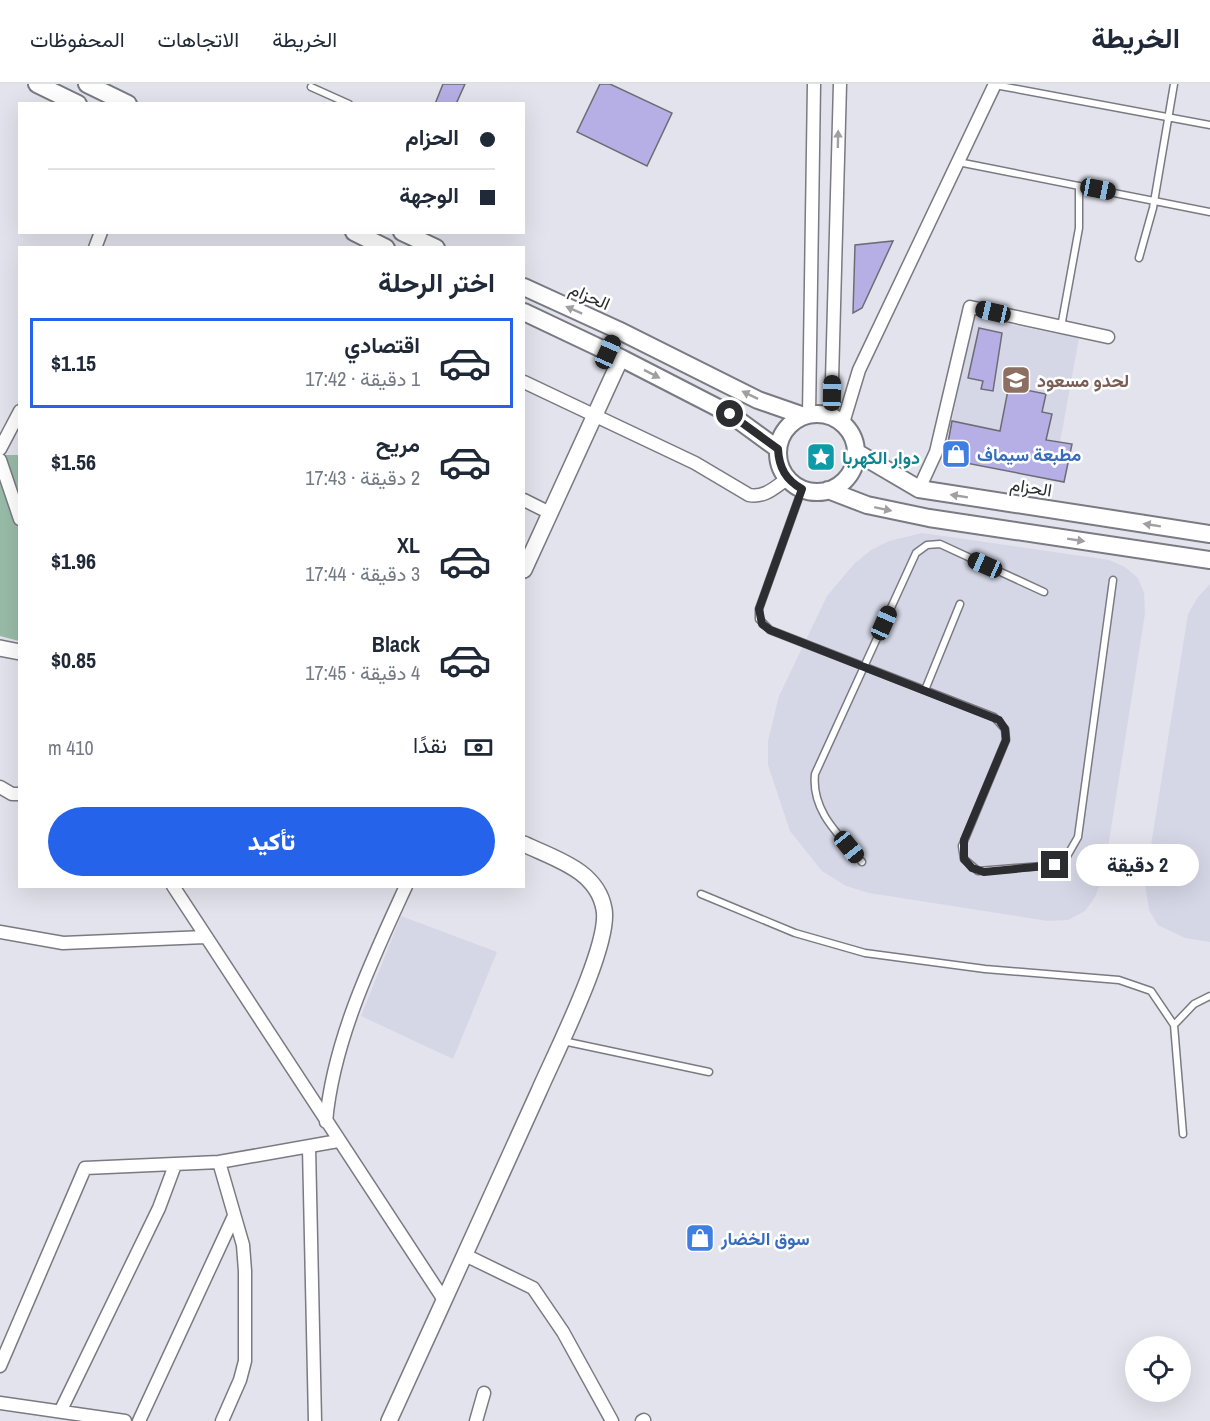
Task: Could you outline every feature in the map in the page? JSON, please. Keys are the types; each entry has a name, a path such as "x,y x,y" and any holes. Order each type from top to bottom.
{"main road":[{"path":"37,84 74,102"},
{"path":"87,84 124,102"},
{"path":"358,234 382,246"},
{"path":"406,234 432,246"},
{"name":"الحزام","path":"525,287 618,330 758,400 807,416"},
{"path":"525,312 730,414 778,449"},
{"path":"614,355 618,330"},
{"path":"828,490 848,476 856,452 852,436 837,420 807,416 786,429 778,449 782,470 788,479 802,489 828,490 867,505 909,514 1210,560"},
{"name":"الحزام","path":"856,452 920,489 1210,534"}],"street":[{"path":"807,416 814,84"},
{"path":"837,420 837,194 840,84"},
{"path":"837,420 994,85"},
{"path":"920,489 936,452 970,307 1108,337"},
{"path":"525,568 594,415 614,355"},
{"path":"525,382 695,463 749,495 766,494 788,479"},
{"path":"0,449 18,415"},
{"path":"0,460 18,513"},
{"path":"525,500 550,513"},
{"path":"0,648 18,652"},
{"path":"0,787 12,794 18,794"},
{"path":"389,1421 562,1041 603,937 604,908 597,889 584,874 525,844"},
{"path":"174,888 444,1300"},
{"path":"326,1122 329,1092 353,1014 405,888"},
{"path":"0,932 63,943 205,938"},
{"path":"0,1366 85,1168 219,1162 338,1141"},
{"path":"309,1147 315,1421"},
{"path":"219,1162 243,1245 245,1271 245,1361 240,1380 222,1421"},
{"path":"61,1410 159,1208 175,1165"},
{"path":"139,1421 234,1216"},
{"path":"465,1255 533,1288 563,1332 612,1421"},
{"path":"476,1421 484,1393 487,1421"},
{"path":"0,1403 61,1410 124,1421"}],"lane":[{"path":"1139,258 1154,200 1174,84"},
{"path":"994,85 1210,125"},
{"path":"311,87 345,102"},
{"path":"957,162 1210,212"},
{"path":"1061,327 1078,228 1079,186"},
{"path":"802,489 759,609 759,620 770,630 994,717 1005,729 1006,740 962,846 968,864 984,872 1055,865 1070,853 1078,837 1113,580"},
{"path":"862,862 824,817 814,785 818,763 916,553 927,545 940,544 1044,591"},
{"path":"925,690 960,604"},
{"path":"701,894 795,933 865,953 985,969 1119,980 1151,991 1174,1025 1183,1134"},
{"path":"1174,1025 1194,1004 1210,996"},
{"path":"562,1041 709,1072"}],"shaded area":[{"name":"لحدو مسعود","path":"972,317 1079,338 1060,442 952,421"},
{"path":"922,533 1109,560 1125,567 1138,578 1144,593 1145,613 1104,873 1095,897 1085,911 1068,920 1048,921 869,893 846,886 822,871 790,831 768,765 768,741 779,696 827,596 854,564 871,550 889,541"},
{"path":"1210,584 1210,942 1185,938 1158,925 1149,910 1145,883 1188,614 1198,597"},
{"path":"401,916 497,952 453,1059 361,1016"}],"green space":[{"path":"0,455 18,455 18,641 0,636"}],"building":[{"path":"443,84 465,84 457,102 436,102"},
{"path":"600,84 610,84 672,113 647,166 577,132"},
{"path":"893,241 862,308 853,313 855,245"},
{"path":"979,328 1002,333 993,391 981,389 983,381 968,378"},
{"path":"1016,388 1046,394 1042,412 1052,414 1046,440 1072,444 1064,482 945,459 952,421 1000,431 1008,390 1016,391"}],"place":[{"name":"لحدو مسعود","path":"1016,380"},
{"name":"مطبعة سيماف","path":"956,454"},
{"name":"دوار الكهربا","path":"821,457"},
{"name":"سوق الخضار","path":"700,1238"}],"route":[{"path":"730,414 778,449 778,460 782,470 794,485 802,489 759,609 759,620 765,628 999,720 1005,729 1006,740 964,840 962,846 964,859 972,868 984,872 1043,868 1055,865"}]}
